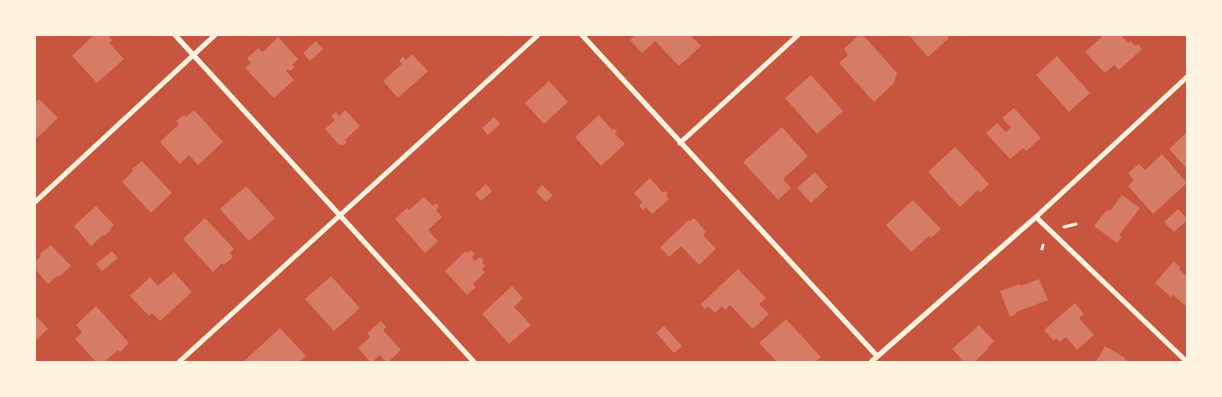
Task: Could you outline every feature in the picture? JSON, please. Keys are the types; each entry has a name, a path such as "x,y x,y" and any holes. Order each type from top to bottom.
{"street":[{"path":"175,35 474,362"},
{"path":"35,202 215,35"},
{"path":"179,362 538,35"},
{"path":"582,35 877,356"},
{"path":"680,143 798,35"},
{"path":"871,362 1036,216 1187,77"},
{"path":"1036,216 1187,362"}],"path":[{"path":"1063,227 1076,224"},
{"path":"1042,250 1043,245"}],"building":[{"path":"94,35 108,35 112,40 109,43 124,59 97,83 72,56"},
{"path":"635,35 690,35 701,46 679,66 655,41 642,53 630,40"},
{"path":"859,35 863,35 897,73 894,83 874,102 839,63 848,55 844,49"},
{"path":"909,35 946,35 949,38 928,57"},
{"path":"1104,35 1121,35 1128,43 1130,41 1135,46 1138,44 1142,49 1119,70 1114,65 1105,73 1085,52"},
{"path":"278,37 298,59 292,65 295,67 290,71 288,69 286,71 294,80 274,98 245,68 251,63 247,58 258,48 263,52"},
{"path":"316,41 323,49 310,61 303,53"},
{"path":"412,54 428,71 398,98 383,81 402,64 399,61 403,56 406,60"},
{"path":"1057,56 1090,93 1069,112 1036,75"},
{"path":"811,75 843,111 817,134 785,98"},
{"path":"549,81 568,102 544,124 525,103"},
{"path":"39,99 58,118 37,138 35,136 35,103"},
{"path":"1014,108 1041,138 1026,151 1023,148 1010,159 986,133 997,123 1006,132 1011,127 1002,118"},
{"path":"194,110 223,142 198,165 189,155 180,164 160,142 179,124 176,121 184,115 186,117"},
{"path":"345,110 360,126 345,140 347,142 343,146 339,145 325,129 335,120 331,116 336,112 339,116"},
{"path":"599,115 612,130 614,128 617,132 615,134 625,144 601,166 575,137"},
{"path":"494,117 500,124 488,135 482,128"},
{"path":"782,127 808,156 783,179 791,188 778,200 743,162"},
{"path":"1187,132 1187,169 1169,149"},
{"path":"955,147 989,184 980,193 978,190 960,207 928,172"},
{"path":"1162,154 1187,183 1153,214 1128,186 1134,180 1128,173 1139,164 1145,170"},
{"path":"142,161 172,193 151,213 122,182 133,171 132,169"},
{"path":"815,172 828,187 811,203 797,188"},
{"path":"650,178 663,193 665,191 668,193 666,195 669,199 652,214 646,207 643,210 639,206 642,202 634,193"},
{"path":"486,184 492,191 481,201 475,194"},
{"path":"542,185 553,195 546,202 536,192"},
{"path":"246,186 275,218 249,241 220,209"},
{"path":"1122,195 1140,208 1119,235 1122,237 1117,243 1094,226 1107,210 1110,211"},
{"path":"424,197 433,206 436,203 439,207 436,210 442,217 428,230 438,241 425,253 395,219 407,208 409,210"},
{"path":"913,200 941,229 931,238 929,236 911,252 886,225"},
{"path":"96,206 114,225 111,230 91,246 74,226"},
{"path":"1178,209 1187,220 1174,232 1164,222"},
{"path":"205,218 234,249 230,253 233,257 224,265 222,263 213,272 183,239"},
{"path":"694,218 706,232 703,235 716,249 699,265 681,246 669,257 660,247 689,220"},
{"path":"51,245 71,266 48,284 35,269 35,262 41,256 40,254"},
{"path":"471,250 475,254 472,257 475,261 480,257 484,261 482,262 485,266 482,269 485,272 473,284 476,287 467,295 445,271 466,251 468,253"},
{"path":"112,251 118,258 102,271 96,264"},
{"path":"1174,261 1187,277 1187,307 1173,295 1171,297 1155,283"},
{"path":"738,269 766,298 759,304 769,314 753,329 730,305 725,310 722,306 715,313 708,306 705,309 701,304"},
{"path":"174,272 192,292 160,321 152,313 149,316 130,296 150,277 158,286"},
{"path":"331,276 360,308 334,331 305,299"},
{"path":"1039,279 1048,300 1016,312 1016,314 1010,317 1000,291"},
{"path":"512,286 523,298 514,307 531,325 509,344 482,314"},
{"path":"1075,303 1084,314 1079,318 1094,335 1077,350 1066,337 1060,342 1056,338 1054,341 1044,330"},
{"path":"96,306 129,343 120,352 118,350 104,362 96,362 75,339 82,332 76,325"},
{"path":"37,317 48,329 35,341 35,319"},
{"path":"786,319 821,357 815,362 777,362 759,343"},
{"path":"381,321 386,327 383,330 401,350 388,362 380,355 370,362 358,348 370,337 367,333"},
{"path":"979,325 994,341 974,362 964,362 952,349"},
{"path":"664,326 682,346 674,353 656,333"},
{"path":"280,328 306,356 299,362 243,362"},
{"path":"1105,346 1125,358 1129,362 1096,362"}]}
